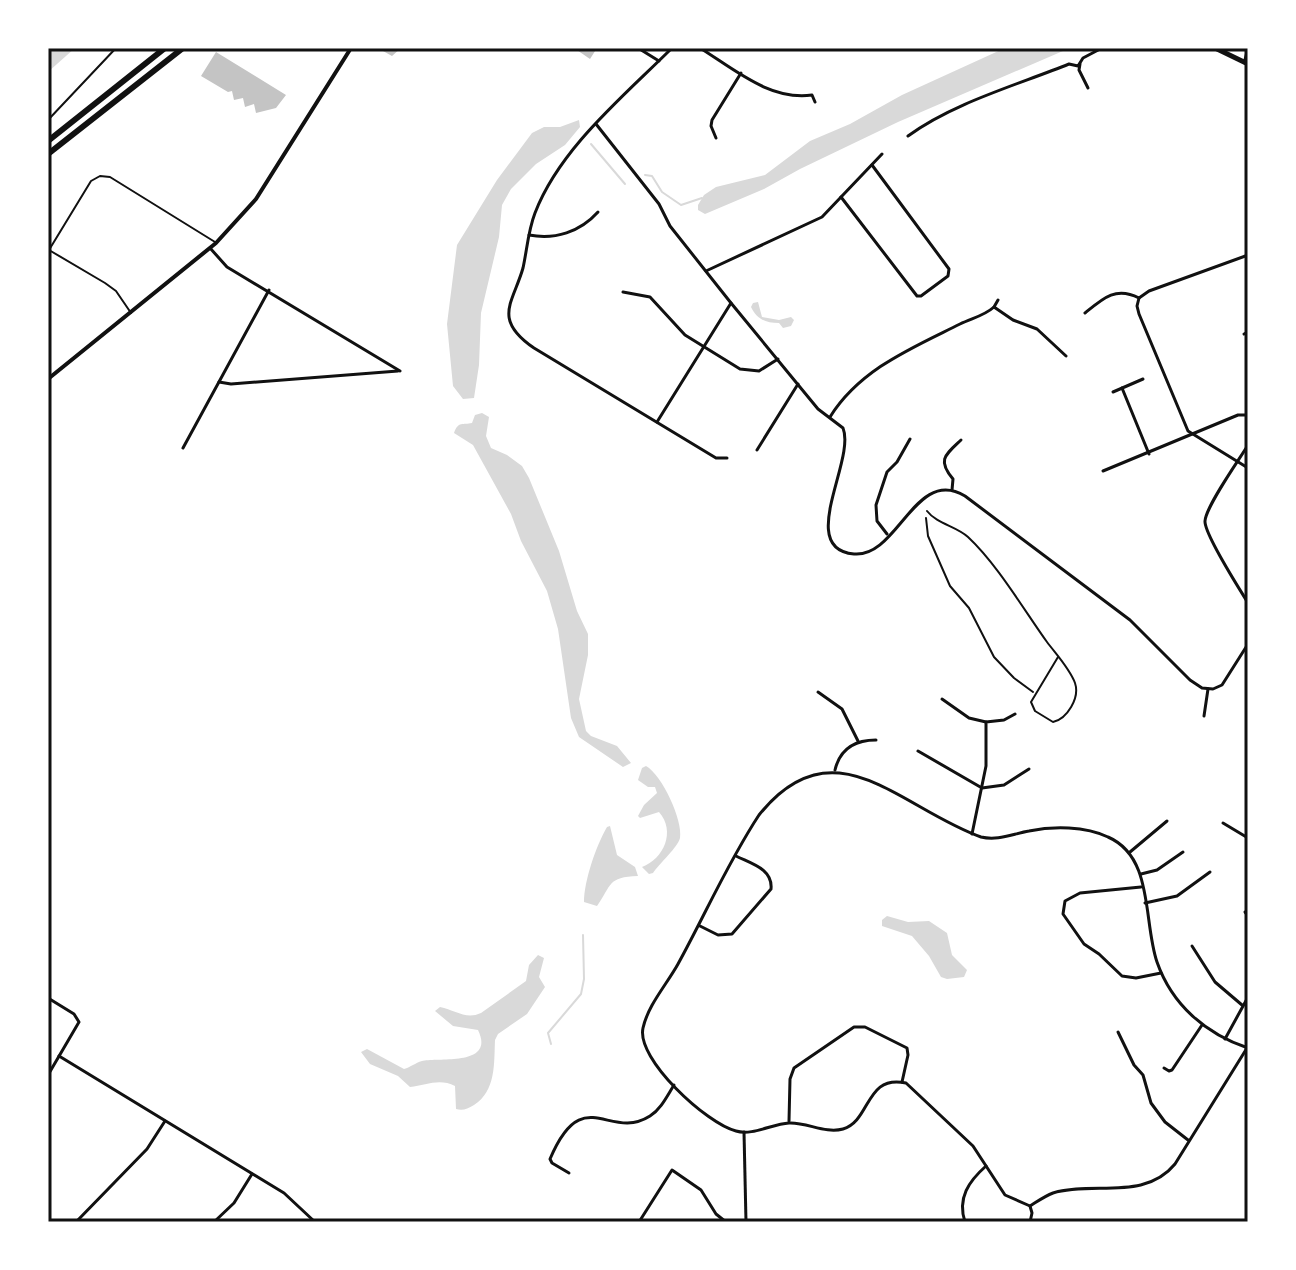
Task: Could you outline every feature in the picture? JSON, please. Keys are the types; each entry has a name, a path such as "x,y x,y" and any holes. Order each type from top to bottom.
{"highway":[{"path":"48,141 165,48"},
{"path":"48,154 183,48"}],"main road":[{"path":"1215,48 1247,60"}],"street":[{"path":"48,379 216,243 256,199 351,48"},
{"path":"638,48 659,61"},
{"path":"672,48 596,124 544,194 528,234 522,269 509,301 509,316 515,331 534,348 716,458 727,458"},
{"path":"700,48 777,94 794,97 812,95 815,102"},
{"path":"1088,88 1079,70 1080,64 1083,58 1102,48"},
{"path":"908,136 930,121 1069,64 1080,64"},
{"path":"716,138 712,120 741,73"},
{"path":"596,124 659,204 675,233 731,303 819,410 843,428 847,445 827,521 830,538 844,552 858,554 873,549 929,494 952,490 965,496 1119,611 1145,632 1190,680 1208,689 1218,688 1225,682 1248,644"},
{"path":"706,271 822,217 882,154"},
{"path":"841,197 915,295 920,297 948,276 949,269 872,165"},
{"path":"528,234 555,237 590,220 598,212"},
{"path":"210,248 227,267 400,371 231,384 219,382"},
{"path":"1248,255 1149,291 1139,298 1137,306 1187,429 1248,468"},
{"path":"183,448 269,290"},
{"path":"623,292 650,297 682,333 746,371 759,371 778,359"},
{"path":"1085,313 1113,293 1127,293 1139,298"},
{"path":"830,417 853,387 875,368 963,322 985,315 998,300"},
{"path":"657,423 731,303"},
{"path":"994,307 1013,320 1037,329 1066,356"},
{"path":"1113,392 1143,379"},
{"path":"757,450 798,384"},
{"path":"1122,388 1149,454"},
{"path":"1103,471 1238,415 1248,415"},
{"path":"888,535 877,521 876,505 887,472 897,462 910,439"},
{"path":"952,490 953,479 944,468 944,462 961,440"},
{"path":"1248,445 1207,512 1205,525 1248,603"},
{"path":"1204,716 1208,689"},
{"path":"818,692 825,700 842,709 858,741"},
{"path":"942,699 969,718 986,722 1004,720 1015,714"},
{"path":"972,834 987,757 986,722"},
{"path":"835,771 840,757 858,741 876,740"},
{"path":"918,751 982,788 1004,785 1029,769"},
{"path":"835,771 856,775 972,834 995,839 1045,828 1084,830 1109,837 1130,852 1140,874 1153,948 1161,973 1178,1001 1202,1025 1247,1048 1172,1168 1152,1182 1058,1192 1030,1206 1005,1195 970,1143 914,1089 902,1082 889,1083 877,1090 854,1122 846,1128 831,1130 789,1123 744,1132 719,1123 674,1085 647,1053 642,1031 648,1015 759,815 780,793 803,777 835,771"},
{"path":"1130,852 1167,821"},
{"path":"1223,823 1248,838"},
{"path":"1140,874 1159,868 1183,852"},
{"path":"700,926 718,935 732,934 771,889 771,877 766,871 736,856"},
{"path":"1145,903 1177,896 1210,872"},
{"path":"1142,886 1077,893 1065,901 1063,914 1084,944 1122,976 1136,978 1161,973"},
{"path":"1192,946 1215,982 1242,1005"},
{"path":"1225,1039 1248,997"},
{"path":"48,998 78,1019 78,1026 48,1075"},
{"path":"1164,1068 1172,1070 1202,1025"},
{"path":"789,1123 790,1079 794,1068 854,1027 865,1027 907,1048 902,1082"},
{"path":"1118,1032 1134,1065 1143,1075 1154,1108 1173,1129 1190,1141"},
{"path":"59,1056 292,1199 315,1222"},
{"path":"569,1173 550,1159 571,1125 589,1116 628,1122 644,1118 655,1112 674,1085"},
{"path":"76,1222 147,1149 165,1121"},
{"path":"744,1132 746,1222"},
{"path":"965,1222 962,1204 965,1190 986,1166"},
{"path":"637,1221 672,1170 701,1190 716,1214 726,1222"},
{"path":"214,1222 234,1203 252,1174"},
{"path":"1030,1206 1030,1222"}],"lane":[{"path":"131,313 116,291 49,250 91,181 100,176 110,177 216,243"},
{"path":"928,513 969,538 1058,657 1075,684 1072,704 1063,718 1053,722 1033,710 1031,702 1058,657"}],"path":[{"path":"48,120 116,48"},
{"path":"928,513 927,532 950,586 969,608 994,657 1014,678 1035,693"}],"shaded area":[{"path":"48,48 75,48 48,72"},
{"path":"1005,48 1070,48 898,122 764,189 705,214 698,210 704,195 716,187 765,175 810,141"},
{"path":"579,120 580,127 565,145 536,164 511,189 502,205 499,237 481,313 474,398 463,399 453,386 447,324 457,245 497,180 532,133 544,127 560,127"},
{"path":"758,302 762,317 779,320 791,317 794,320 791,326 783,328 779,323 756,315 751,307"},
{"path":"482,413 489,417 486,436 491,448 522,466 529,478 588,634 588,655 579,699 586,731 617,746 631,763 623,767 579,737 571,718 558,629 547,591 511,514 473,445 454,433 459,425 472,423 475,415"},
{"path":"646,766 665,788 680,830 676,846 649,874 642,867 662,851 667,827 659,812 638,816 657,793 655,787 648,787 638,780 642,768"},
{"path":"610,826 617,855 635,867 638,876 615,880 597,906 584,902 586,884 599,844"},
{"path":"887,916 908,922 929,921 947,933 952,955 967,970 964,977 941,977 912,936 882,926 882,920"},
{"path":"538,955 544,958 539,977 545,987 527,1014 498,1034 490,1085 472,1106 456,1109 455,1086 438,1082 410,1087 398,1076 370,1064 361,1052 367,1049 404,1069 422,1061 472,1055 479,1050 481,1042 478,1030 453,1026 435,1011 440,1007 465,1015 481,1013 526,981 529,965"}],"building":[{"path":"385,48 401,48 392,56 383,51"},
{"path":"574,48 597,48 590,59"},
{"path":"216,52 286,95 276,108 256,113 254,104 245,107 243,98 234,100 232,91 228,92 201,76"}],"waterway":[{"path":"591,144 625,184"},
{"path":"645,175 652,176 662,192 681,205 702,198"},
{"path":"551,1044 548,1033 581,994 584,979 583,935"}]}
